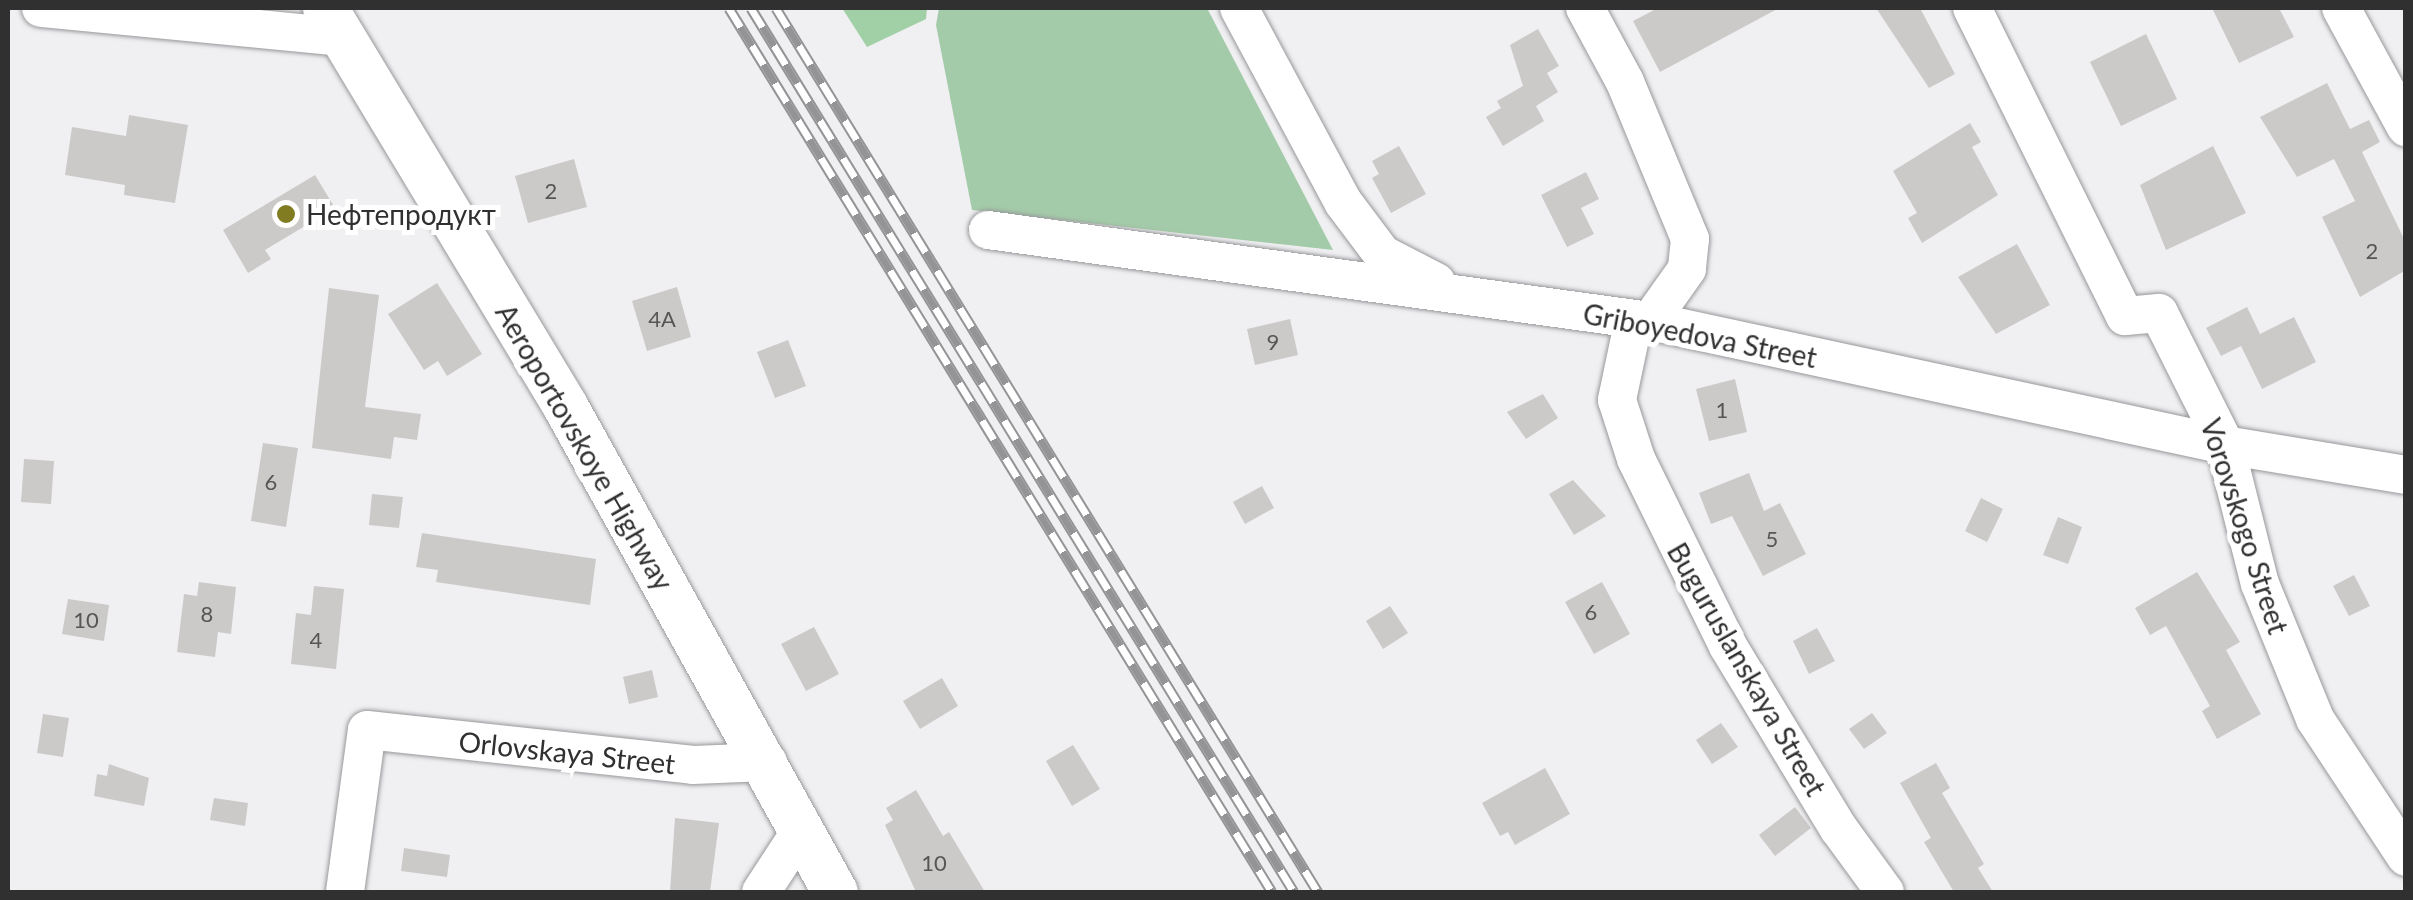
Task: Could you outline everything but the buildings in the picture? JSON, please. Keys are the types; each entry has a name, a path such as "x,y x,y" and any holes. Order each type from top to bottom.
{"main road":[{"name":"Aeroportovskoye Highway","path":"334,22 768,762 835,892"}],"street":[{"path":"41,8 334,22"},
{"path":"1240,8 1298,124 1372,241 1382,254 1460,295"},
{"path":"1585,8 1626,82 1690,239 1686,269 1642,320"},
{"name":"Vorovskogo Street","path":"1972,8 2125,316 2159,312 2225,446 2260,584 2315,718 2406,857"},
{"path":"2341,8 2406,126"},
{"name":"Griboyedova Street","path":"988,230 1642,320 2225,446 2406,475"},
{"name":"Buguruslanskaya Street","path":"1642,320 1617,400 1636,459 1728,646 1839,830 1885,892"},
{"name":"Orlovskaya Street","path":"344,892 367,730 693,765 768,762"},
{"path":"761,892 802,829"}],"green space":[{"path":"842,8 927,8 926,19 867,47"},
{"path":"939,8 1207,8 1333,250 972,210 936,25"}],"railway":[{"path":"729,8 1272,892"},
{"path":"751,8 1294,892"},
{"path":"776,8 1318,892"}],"place":[{"name":"Нефтепродукт","path":"286,214"}]}
